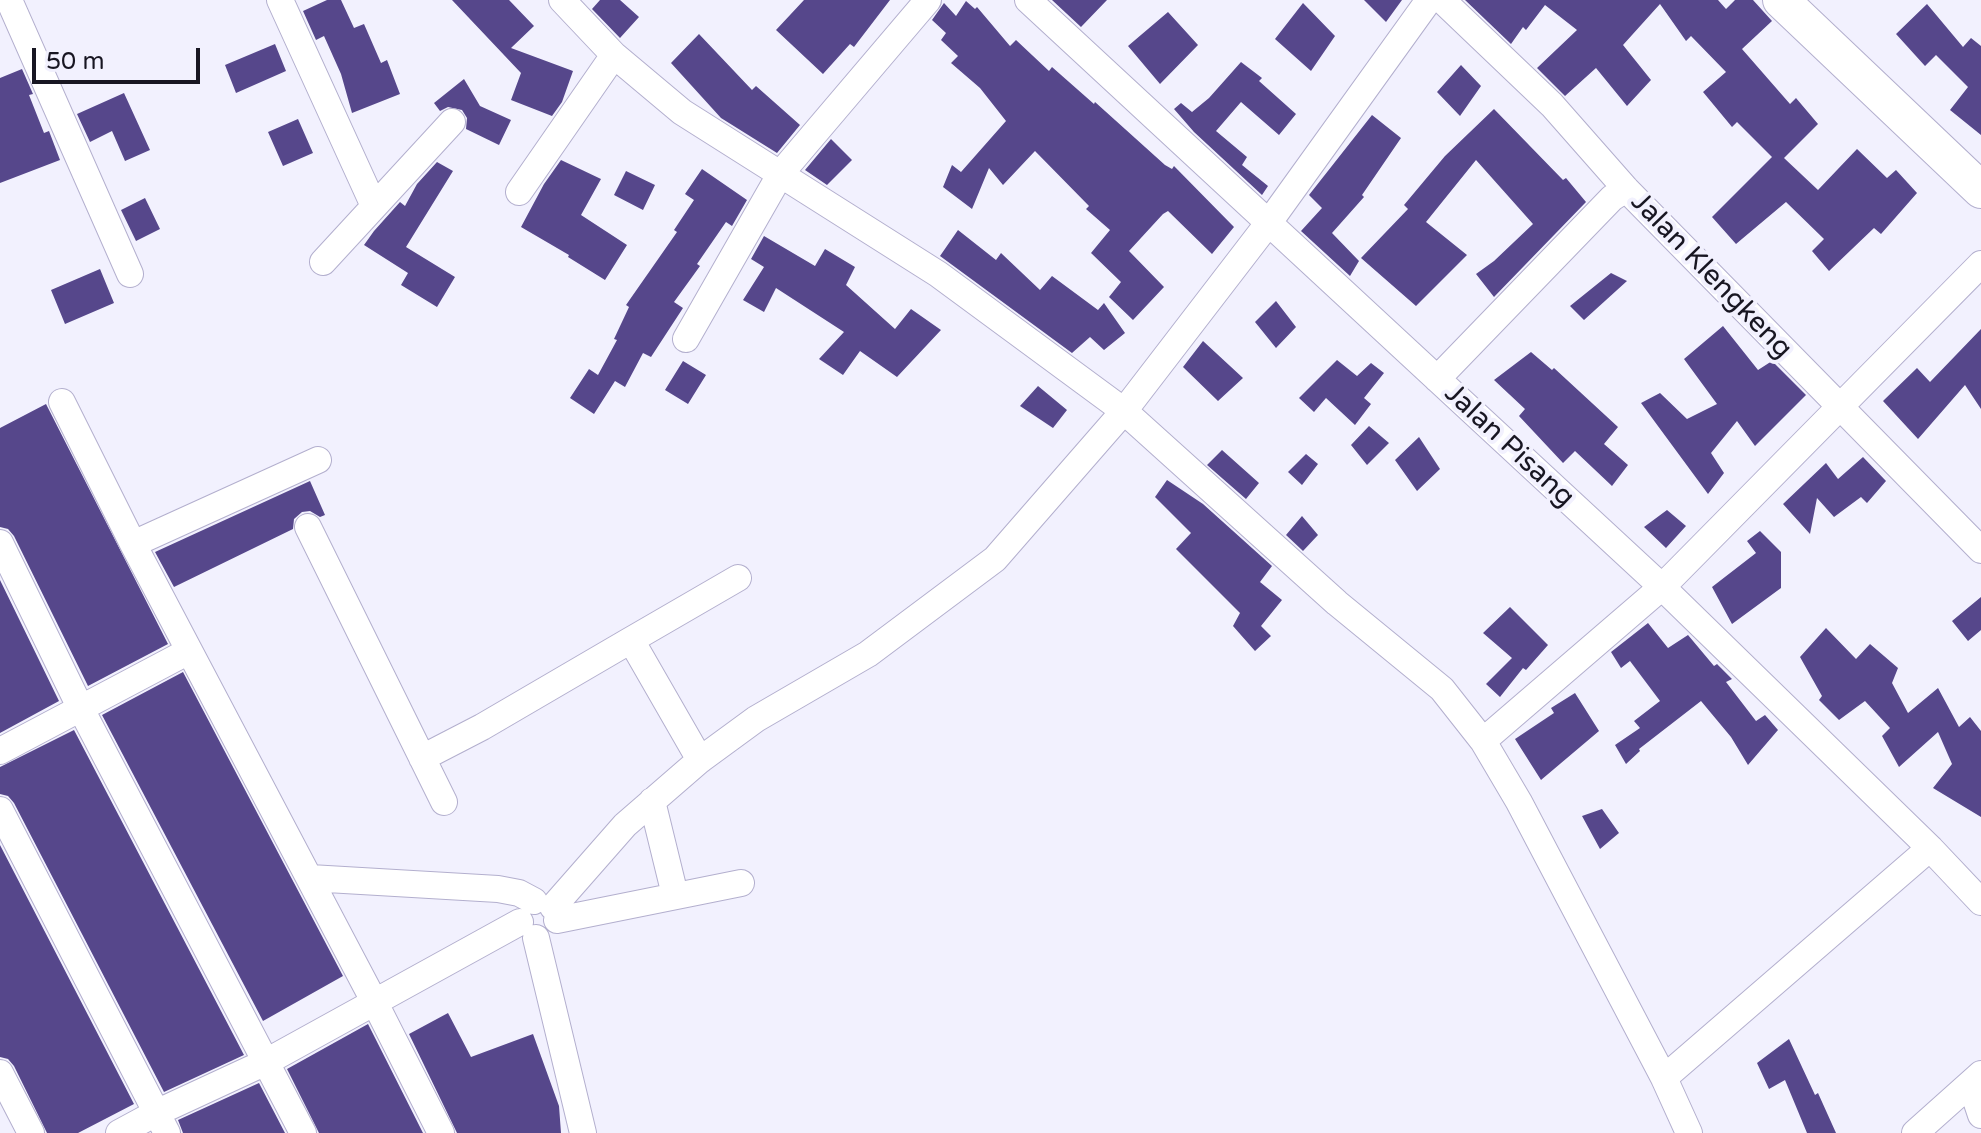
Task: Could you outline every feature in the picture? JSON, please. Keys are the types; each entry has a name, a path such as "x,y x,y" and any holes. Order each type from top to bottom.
{"main road":[{"path":"1781,0 1981,190"}],"street":[{"path":"9,0 130,274"},
{"path":"280,0 374,206"},
{"path":"562,0 614,55 682,112 938,274 1124,411 1337,603 1442,689 1483,741 1569,894 1689,1133"},
{"path":"686,339 781,173 928,0"},
{"name":"Jalan Pisang","path":"1028,0 1662,587 1930,848 1981,902"},
{"path":"540,917 625,825 700,760 783,703 868,654 995,559 1124,411 1270,221 1429,0"},
{"name":"Jalan Klengkeng","path":"1442,0 1552,105 1626,189 1981,550"},
{"path":"519,192 614,55"},
{"path":"323,262 452,122"},
{"path":"1437,379 1612,198 1626,189"},
{"path":"1483,741 1662,587 1981,264"},
{"path":"62,402 441,1133"},
{"path":"133,544 318,460"},
{"path":"308,527 444,802"},
{"path":"0,543 80,707 303,1133"},
{"path":"422,758 482,727 738,578"},
{"path":"631,640 700,760"},
{"path":"0,751 189,651"},
{"path":"652,801 675,895"},
{"path":"0,810 162,1123"},
{"path":"1664,1078 1930,848"},
{"path":"310,878 498,889 519,893 540,917 583,1133"},
{"path":"119,1133 162,1123 266,1062 540,917 741,883"},
{"path":"0,1073 31,1133"},
{"path":"1976,1080 1981,1115"},
{"path":"1915,1133 1976,1080"}],"building":[{"path":"327,0 341,0 354,28 364,24 381,63 387,60 400,94 352,113 341,74 324,36 316,40 303,11"},
{"path":"452,0 509,0 534,26 511,48 573,71 562,102 552,116 511,100 521,73"},
{"path":"600,0 620,0 639,17 620,38 592,9"},
{"path":"804,0 890,0 854,47 850,44 823,74 776,30"},
{"path":"1052,0 1107,0 1081,27"},
{"path":"1364,0 1402,0 1386,22"},
{"path":"1465,0 1718,0 1726,9 1735,0 1753,0 1772,21 1742,49 1790,104 1796,98 1818,124 1784,158 1818,190 1857,149 1887,178 1896,170 1917,193 1881,234 1874,228 1829,271 1812,251 1824,239 1786,202 1736,244 1712,217 1772,157 1737,122 1732,127 1703,92 1726,72 1691,36 1686,41 1660,4 1623,45 1651,80 1627,106 1596,68 1565,96 1537,68 1577,30 1545,5 1511,44"},
{"path":"966,1 975,9 977,7 1010,46 1016,40 1049,71 1052,67 1095,102 1165,165 1172,169 1174,166 1234,227 1212,254 1168,211 1163,214 1129,251 1164,287 1133,320 1109,297 1121,282 1091,253 1110,230 1086,209 1089,206 1035,151 1003,185 989,168 972,209 943,187 952,165 961,172 1006,121 980,88 951,63 958,56 941,40 946,33 932,20 944,3 956,16"},
{"path":"1303,3 1335,36 1311,71 1275,39"},
{"path":"1927,4 1963,47 1971,38 1981,46 1981,135 1950,110 1968,87 1936,55 1925,66 1896,34"},
{"path":"1168,12 1198,45 1160,84 1128,46"},
{"path":"699,34 752,90 756,86 800,125 777,153 721,118 671,63"},
{"path":"275,44 286,71 236,93 225,65"},
{"path":"1241,62 1262,78 1259,81 1296,114 1279,135 1241,102 1216,131 1247,157 1242,165 1268,186 1262,195 1194,132 1174,109 1181,103 1192,112"},
{"path":"1461,65 1481,86 1460,116 1437,92"},
{"path":"22,69 44,133 49,131 60,160 0,183 0,78"},
{"path":"464,79 480,106 511,120 499,145 466,129 467,118 462,110 448,107 440,111 434,103"},
{"path":"124,93 150,150 125,161 112,131 90,142 77,114"},
{"path":"1494,109 1563,180 1566,178 1586,202 1494,297 1476,274 1533,224 1476,160 1426,222 1467,255 1416,306 1361,258 1408,209 1404,205 1445,156"},
{"path":"1372,115 1401,138 1362,195 1364,197 1332,233 1359,261 1350,276 1301,231 1322,208 1309,195"},
{"path":"298,119 313,153 283,166 268,132"},
{"path":"831,139 852,160 827,185 805,170"},
{"path":"561,160 601,179 581,215 627,245 605,280 521,227"},
{"path":"437,162 453,171 406,247 455,277 437,307 401,285 408,273 364,245 400,202 405,206 417,184"},
{"path":"702,169 747,200 732,226 726,222 697,264 700,266 674,302 683,308 651,357 643,353 625,387 615,381 594,414 570,398 589,369 598,375 617,340 614,339 629,307 626,305 677,232 674,230 694,200 685,194"},
{"path":"626,171 655,185 643,210 614,195"},
{"path":"145,198 160,229 136,241 121,210"},
{"path":"958,230 996,260 1001,253 1040,290 1052,276 1098,310 1104,303 1125,333 1104,350 1090,337 1072,353 940,256"},
{"path":"764,236 815,266 825,249 855,267 846,285 895,329 911,309 941,330 897,377 860,351 843,375 819,359 844,332 776,288 764,312 743,300 764,267 751,259"},
{"path":"100,269 114,303 65,324 51,290"},
{"path":"1611,273 1627,281 1584,320 1570,306"},
{"path":"1276,301 1296,327 1276,348 1255,322"},
{"path":"1723,326 1758,370 1772,361 1806,395 1755,446 1737,421 1711,453 1724,473 1708,494 1641,403 1660,393 1687,419 1717,404 1684,359"},
{"path":"1981,329 1981,409 1965,385 1918,439 1883,401 1917,368 1930,382"},
{"path":"1203,341 1243,378 1218,401 1183,367"},
{"path":"1531,352 1552,370 1554,368 1618,427 1604,444 1628,465 1612,486 1575,451 1563,463 1519,416 1525,409 1494,380"},
{"path":"1337,360 1357,376 1371,363 1384,373 1364,398 1371,404 1355,425 1326,398 1314,412 1299,398"},
{"path":"683,361 706,375 688,404 665,390"},
{"path":"1038,386 1067,410 1053,428 1020,406"},
{"path":"46,404 168,644 88,686 14,536 8,529 0,527 0,428"},
{"path":"1369,426 1389,443 1367,465 1351,445"},
{"path":"1419,437 1440,469 1417,491 1395,460"},
{"path":"1222,450 1259,483 1246,499 1207,465"},
{"path":"1306,454 1318,464 1302,485 1288,472"},
{"path":"1863,457 1886,481 1867,503 1861,497 1834,517 1817,498 1810,534 1783,504 1826,463 1838,479"},
{"path":"1167,480 1203,504 1272,566 1260,582 1282,600 1261,626 1271,636 1255,651 1233,626 1240,613 1176,549 1191,533 1155,497"},
{"path":"310,481 325,515 320,517 310,511 302,512 294,519 293,529 174,587 155,552"},
{"path":"1667,510 1686,526 1666,548 1644,527"},
{"path":"1302,516 1318,535 1303,551 1286,535"},
{"path":"1760,531 1781,552 1781,588 1732,624 1712,587 1756,553 1747,541"},
{"path":"0,580 59,701 0,733"},
{"path":"1981,597 1981,630 1968,641 1952,621"},
{"path":"1510,607 1548,645 1526,670 1523,668 1500,697 1486,684 1512,658 1483,633"},
{"path":"1648,623 1668,648 1688,635 1714,666 1717,664 1732,679 1726,682 1756,721 1765,715 1778,730 1748,765 1731,737 1701,701 1639,749 1626,764 1615,745 1640,728 1634,721 1660,701 1630,661 1621,668 1611,652"},
{"path":"1826,628 1856,659 1870,644 1898,668 1892,683 1908,713 1938,688 1959,727 1970,717 1981,731 1981,817 1933,788 1952,764 1938,732 1899,767 1882,736 1890,728 1865,701 1839,720 1819,700 1822,696 1800,657"},
{"path":"183,672 343,976 263,1021 102,715"},
{"path":"1575,693 1599,731 1541,780 1515,739 1554,713 1551,708"},
{"path":"74,730 244,1055 164,1092 14,803 8,796 0,794 0,767"},
{"path":"1602,809 1619,833 1600,849 1582,816"},
{"path":"0,845 134,1104 78,1133 47,1133 14,1066 8,1059 0,1057"},
{"path":"448,1013 471,1057 533,1034 559,1106 561,1133 457,1133 409,1034"},
{"path":"368,1024 423,1133 319,1133 287,1069"},
{"path":"1789,1039 1836,1133 1807,1133 1785,1080 1769,1089 1757,1063"},
{"path":"259,1083 285,1133 183,1133 178,1120"}]}
